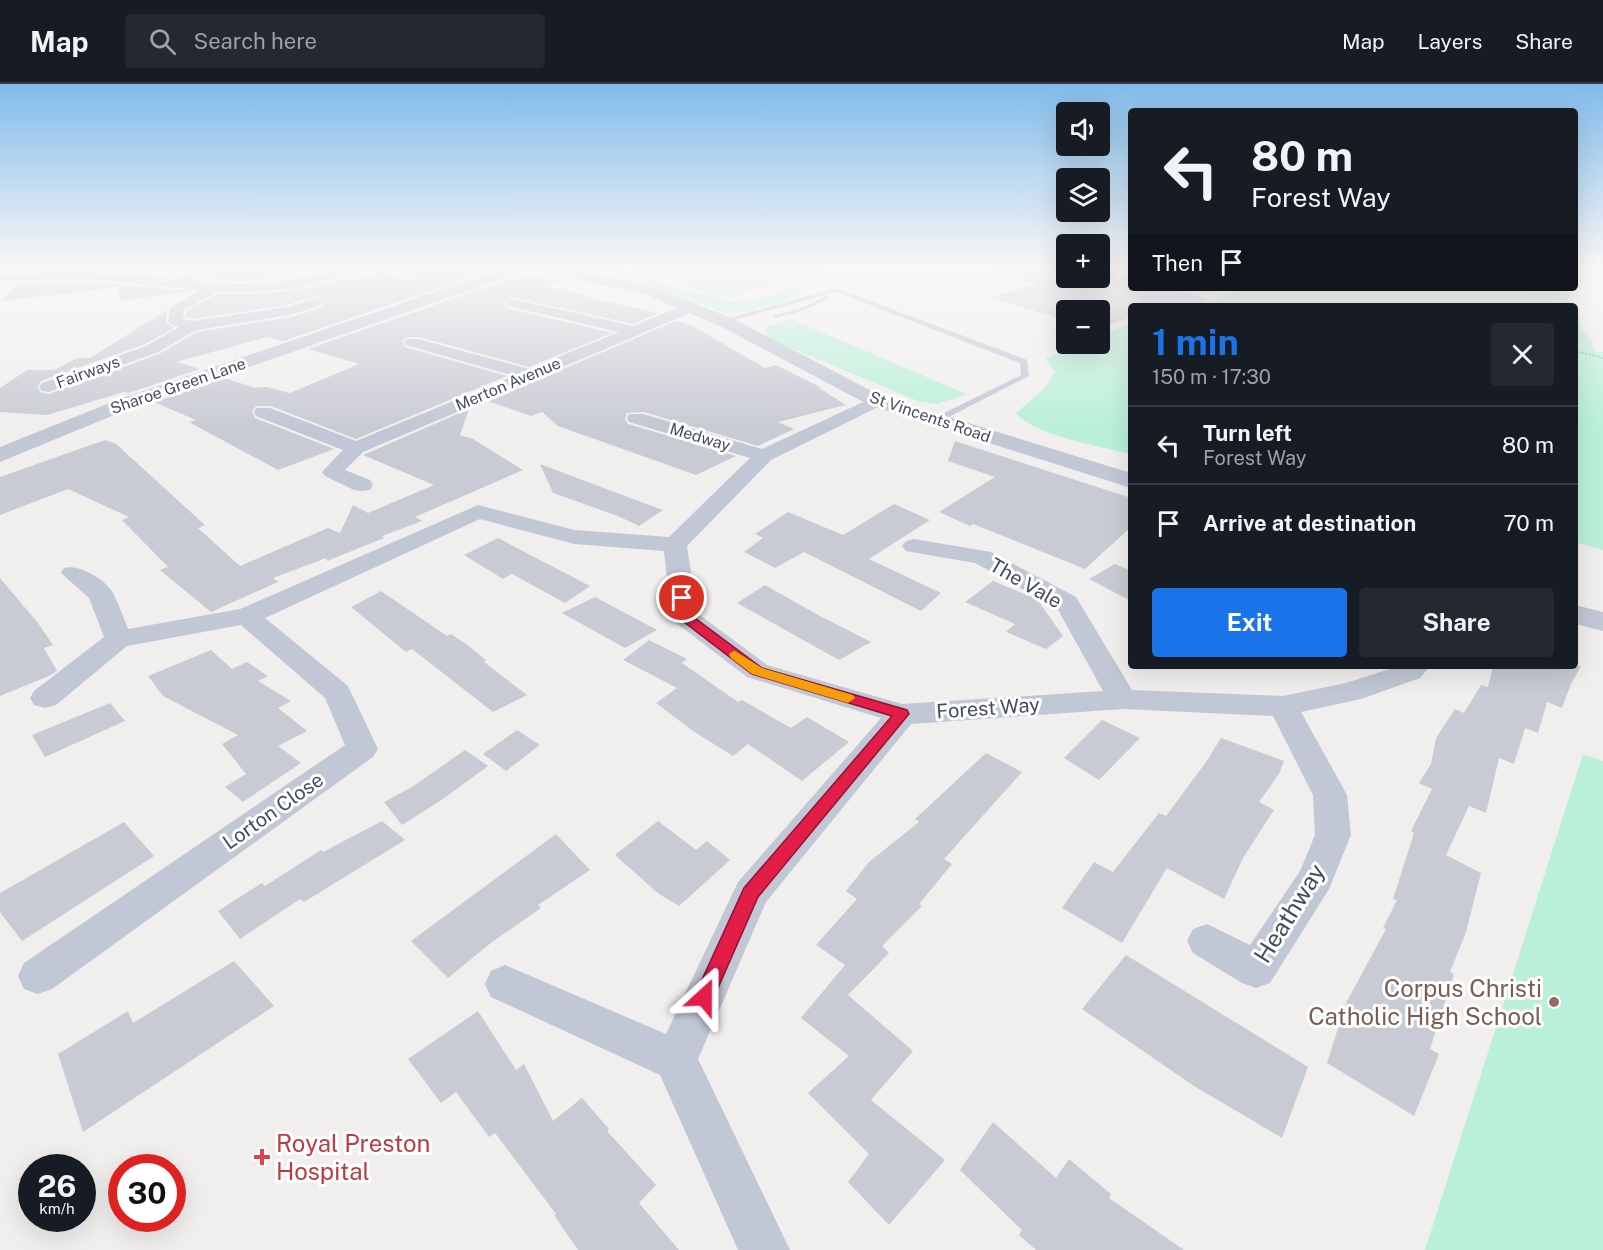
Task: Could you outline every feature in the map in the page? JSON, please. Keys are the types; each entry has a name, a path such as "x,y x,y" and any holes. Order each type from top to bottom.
{"street":[{"path":"175,319 192,326"},
{"name":"Fairways","path":"48,387 152,349 192,326 235,319"},
{"name":"Sharoe Green Lane","path":"0,454 124,404 370,319"},
{"path":"584,319 634,331"},
{"name":"Merton Avenue","path":"362,485 332,472 356,448 662,319"},
{"name":"St Vincents Road","path":"720,319 876,400 935,421 1128,480"},
{"path":"412,342 530,375"},
{"path":"45,698 118,639 248,616 478,512 574,537 675,545 764,456 876,400"},
{"path":"263,412 356,448"},
{"name":"Medway","path":"636,418 764,456"},
{"name":"Forest Way","path":"675,545 684,616 757,671 902,714 1123,699 1283,706 1351,692 1413,669"},
{"name":"The Vale","path":"914,546 982,557 1067,603 1123,699"},
{"path":"73,573 101,594 118,639"},
{"path":"1578,615 1603,622"},
{"name":"Lorton Close","path":"38,976 362,749 338,693 248,616"},
{"name":"Heathway","path":"1207,941 1256,970 1316,878 1333,835 1330,795 1283,706"},
{"path":"676,1060 751,893 902,714"},
{"path":"505,984 676,1060 764,1250"}],"lane":[{"path":"730,324 744,319"},
{"path":"913,319 1024,362 1025,376 935,421"},
{"path":"730,324 758,321"}],"path":[{"path":"1578,352 1603,358"}],"green space":[{"path":"792,319 966,395 936,404 918,401 772,340 763,331 770,326"},
{"path":"1578,319 1580,319 1582,329 1594,345 1591,346 1597,352 1603,352 1603,550 1578,543"},
{"path":"1128,324 1128,453 1052,434 1024,421 1016,413 1044,389 1055,372 1045,358 1056,354 1110,354 1110,332"},
{"name":"Corpus Christi Catholic High School","path":"1583,754 1603,761 1603,1250 1425,1250"}],"building":[{"path":"152,319 166,319 166,322 174,328 145,344 41,381 37,388 42,393 49,394 159,354 197,332 276,319 347,319 283,341 267,337 176,362 200,369 129,393 124,392 47,415 0,412 0,388 27,370 54,370 77,358 90,358"},
{"path":"393,319 555,319 612,333 529,367 419,337 406,337 402,341 405,347 507,376 356,439 271,406 256,406 252,411 255,418 334,449 278,470 189,422 196,420 154,402 225,378 255,388 266,387 290,393 359,364 308,349"},
{"path":"613,319 643,319 633,324"},
{"path":"1110,319 1124,319 1110,324"},
{"path":"676,321 691,325 765,368 776,365 822,388 819,388 846,405 778,422 794,429 758,446 644,412 627,413 625,419 628,424 736,456 696,475 558,426 542,412 531,416 488,401"},
{"path":"469,409 460,435 473,439 523,470 415,517 422,521 382,536 384,538 327,561 326,558 273,578 278,582 211,612 160,570 168,567 122,520 129,517 68,489 0,515 0,477 105,440 116,444 205,525 198,528 240,566 328,528 340,533 353,505 368,513 434,485 363,455"},
{"path":"955,441 1128,497 1128,530 1085,569 973,524 970,526 939,512 995,477 948,461"},
{"path":"540,464 663,510 639,526 618,516 553,493"},
{"path":"894,504 930,520 869,559 941,593 921,611 804,552 775,568 744,552 763,538 755,534 788,512 843,535"},
{"path":"498,538 590,586 565,603 512,574 503,579 464,555"},
{"path":"1115,564 1128,570 1128,599 1089,579"},
{"path":"0,578 38,623 53,645 44,648 57,671 0,696"},
{"path":"993,581 1037,599 1063,636 1046,649 1006,632 1015,624 965,602"},
{"path":"765,585 871,642 839,660 737,603"},
{"path":"381,591 447,636 451,634 466,644 486,660 484,662 527,695 493,712 412,649 406,652 351,607"},
{"path":"595,597 657,630 625,648 562,613"},
{"path":"649,640 687,659 682,663 738,702 742,700 791,728 807,717 849,742 802,781 748,744 733,756 693,731 656,703 677,688 623,660"},
{"path":"211,650 232,669 247,662 268,676 258,681 291,701 278,708 307,731 278,746 301,763 243,802 225,787 246,774 222,744 238,735 163,696 148,676"},
{"path":"1578,666 1581,666 1562,708 1547,702 1538,733 1525,728 1514,764 1499,758 1486,813 1469,806 1446,855 1481,873 1466,932 1450,972 1454,974 1430,1049 1439,1054 1414,1116 1327,1063 1346,1003 1386,929 1383,928 1397,900 1393,899 1414,833 1411,831 1432,789 1419,783 1431,764 1436,738 1455,709 1464,713 1481,685 1488,687 1492,669 1578,669"},
{"path":"110,703 125,721 45,757 32,735"},
{"path":"1102,720 1140,738 1099,780 1064,758"},
{"path":"517,730 540,745 506,771 483,754"},
{"path":"1221,738 1284,761 1279,774 1259,802 1274,810 1243,858 1224,899 1167,868 1122,943 1062,908 1094,862 1113,872 1159,813 1166,816"},
{"path":"465,750 488,766 402,825 384,802 412,787"},
{"path":"986,753 1022,772 944,859 952,864 919,904 922,906 882,946 889,953 848,995 913,1051 871,1100 945,1160 889,1225 848,1182 869,1154 808,1093 849,1056 801,1018 845,965 816,945 857,899 846,891 869,862 919,822 915,819"},
{"path":"382,821 405,840 304,902 300,899 240,939 218,911 262,883 265,886 321,850 323,852"},
{"path":"658,821 696,850 707,841 730,860 679,906 659,894 615,855"},
{"path":"124,822 154,856 22,941 0,912 0,893"},
{"path":"556,834 590,870 538,905 541,908 492,942 448,978 411,941"},
{"path":"1126,955 1308,1067 1282,1138 1194,1086 1082,1009"},
{"path":"234,961 274,1006 83,1132 58,1054 128,1011 133,1023"},
{"path":"478,1011 516,1070 524,1064 553,1121 582,1098 609,1129 607,1131 656,1185 639,1203 679,1250 578,1250 554,1215 556,1214 495,1133 489,1137 456,1092 441,1103 408,1059"},
{"path":"993,1122 1056,1178 1069,1159 1111,1194 1109,1198 1184,1250 1036,1250 1019,1235 1022,1230 960,1170"}],"slow traffic":[{"path":"735,655 757,671 848,698"}],"place":[{"name":"Corpus Christi Catholic High School","path":"1554,1002"},
{"name":"Royal Preston Hospital","path":"262,1157"}],"route":[{"path":"682,598 684,616 757,671 902,714 751,893 704,997"}]}
